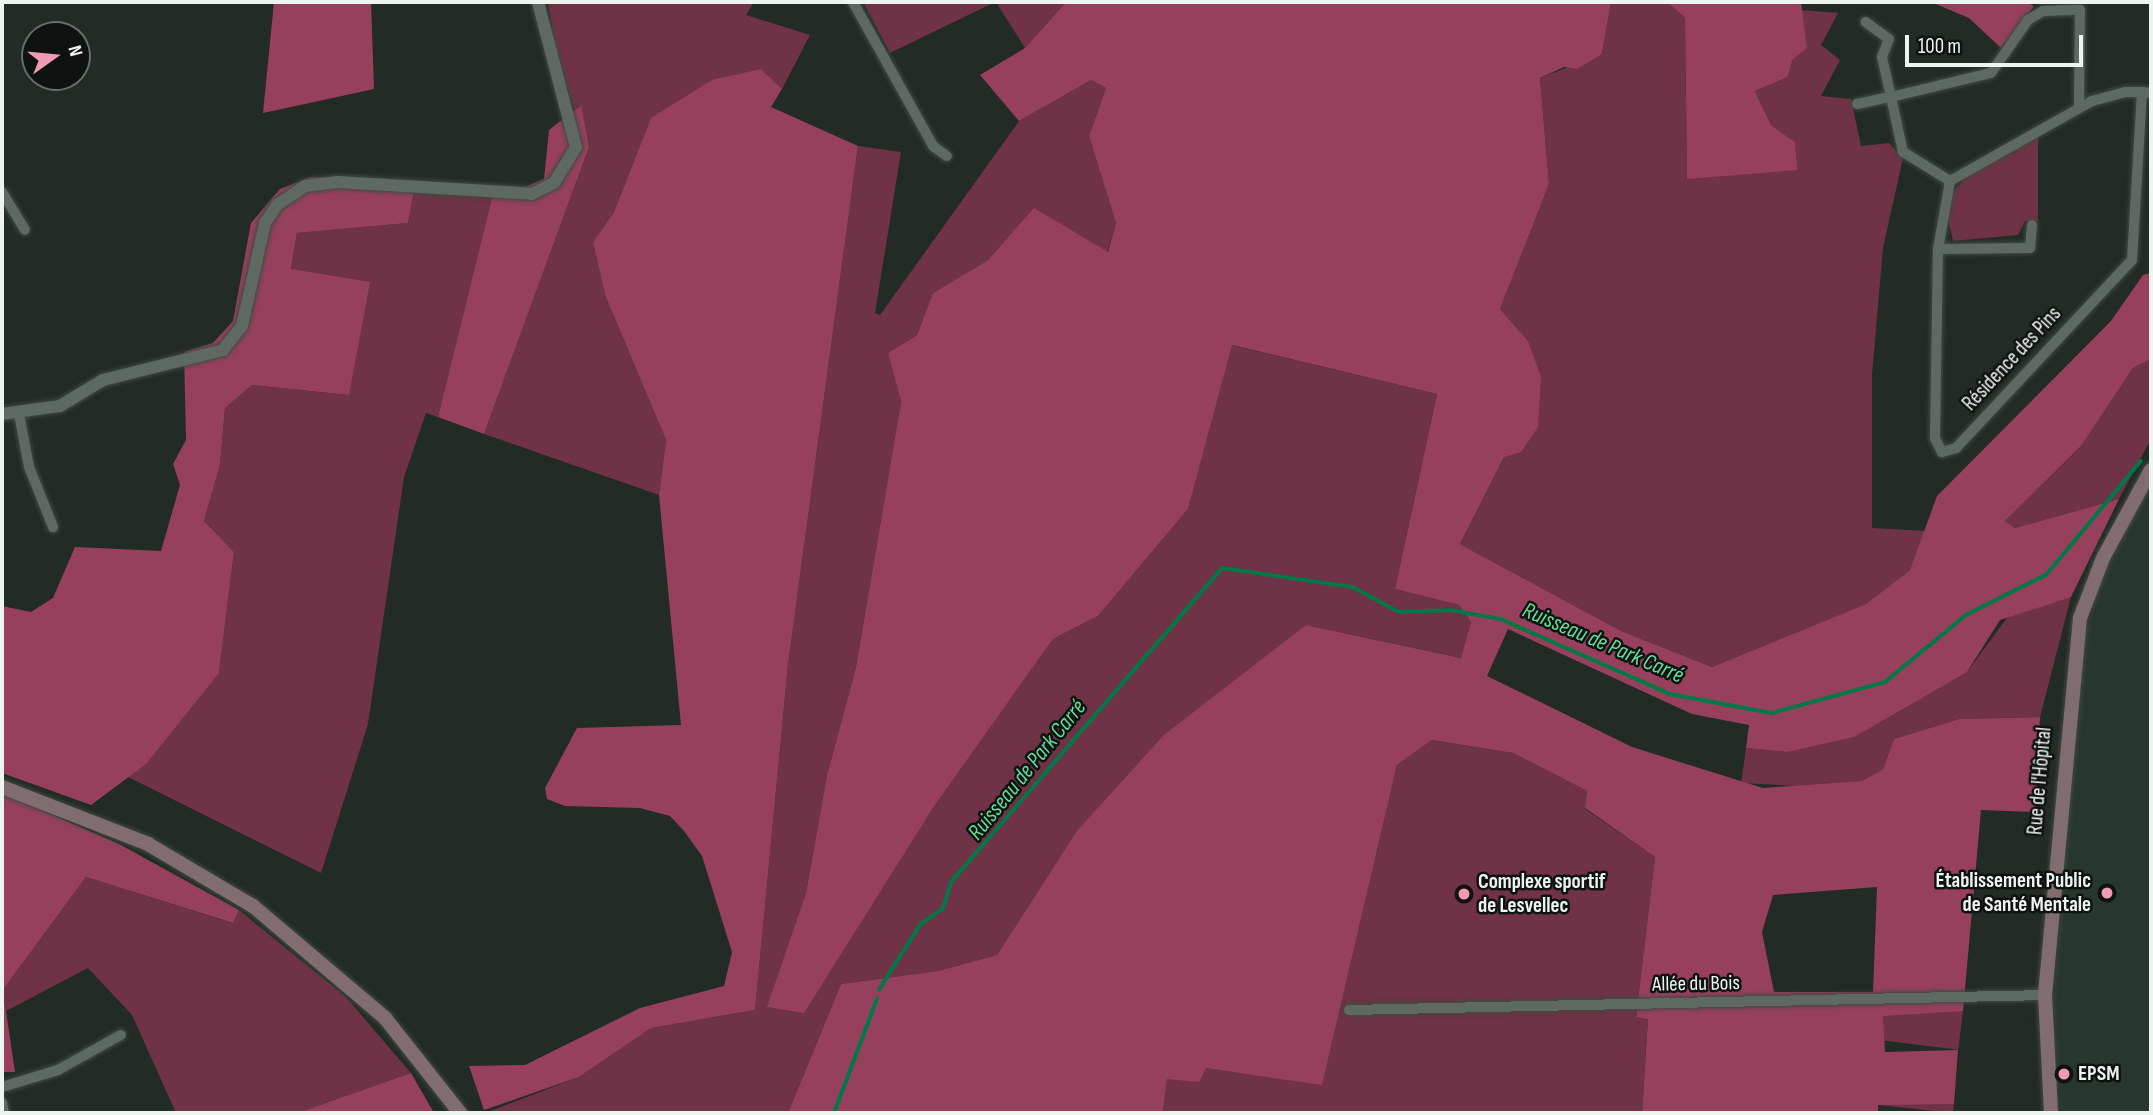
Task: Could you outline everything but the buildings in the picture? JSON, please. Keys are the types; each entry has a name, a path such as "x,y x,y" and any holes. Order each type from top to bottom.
{"main road":[{"name":"Rue de l'Hôpital","path":"2051,1113 2045,995 2080,618 2103,558 2151,470"},
{"path":"2,787 148,844 253,906 385,1018 460,1113"}],"street":[{"path":"2,414 19,414 60,406 103,380 223,350 242,326 265,223 277,205 305,186 338,181 532,194 554,183 576,147 538,2"},
{"path":"853,2 933,146 947,156"},
{"path":"1857,104 1991,73 2028,20 2043,11 2069,6 2080,10 2079,108"},
{"path":"1866,22 1889,39 1882,57 1903,152 1950,181"},
{"name":"Résidence des Pins","path":"2147,93 2132,260 1956,448 1942,452 1935,438 1938,248 1950,181 2079,108 2107,96 2147,93"},
{"path":"2,192 25,230"},
{"path":"1938,248 2030,248 2032,225"},
{"path":"19,414 29,467 53,527"},
{"name":"Allée du Bois","path":"1349,1010 2045,995"},
{"path":"2,1087 58,1070 121,1035"},
{"path":"2,1103 4,1113"}],"shaded area":[{"path":"274,2 371,2 374,89 263,113"},
{"path":"548,2 754,2 746,15 810,35 782,89 761,69 651,118 614,212 593,242 605,295 666,440 659,495 484,434 589,147 580,105 574,110 555,48"},
{"path":"863,2 995,2 890,53"},
{"path":"996,2 1066,2 1025,48"},
{"path":"1066,2 1611,2 1602,54 1577,69 1564,67 1540,78 1549,184 1500,309 1528,341 1541,377 1538,427 1521,452 1504,457 1460,544 1621,631 1712,667 1866,604 1910,570 1937,496 2111,321 2143,275 2151,273 2151,359 2133,368 2082,445 2005,521 2015,528 2119,499 2071,597 2000,620 1967,672 1854,737 1787,752 1746,748 1749,725 1692,714 1508,629 1487,676 1632,747 1763,788 1862,781 1883,769 1894,739 1959,719 2040,717 2036,812 1981,810 1963,1011 1883,1016 1885,1052 1958,1050 1954,1104 1878,1105 1878,1113 1642,1113 1648,1019 1636,1017 1655,857 1585,808 1587,791 1513,753 1432,740 1397,765 1322,1085 1206,1068 1199,1082 1167,1079 1163,1113 788,1113 841,984 938,971 997,955 1076,832 1164,735 1306,625 1461,658 1471,622 1459,605 1395,589 1437,394 1232,345 1188,509 1098,616 1053,639 933,808 804,1013 767,1007 806,893 827,775 856,667 901,402 888,353 917,335 933,293 988,260 1034,208 1108,252 1116,223 1089,136 1106,88 1091,80 1019,121 980,75 1025,48","holes":["1877,887 1873,992 1774,992 1762,932 1773,895"]},
{"path":"1611,2 1667,2 1685,18 1687,178 1795,142 1771,125 1755,91 1788,77 1791,60 1807,48 1801,10 1838,13 1821,45 1840,60 1821,96 1851,99 1861,146 1889,143 1903,158 1883,248 1872,375 1872,528 1927,531 1910,570 1866,604 1712,667 1621,631 1460,544 1504,457 1528,341 1500,309 1549,184 1540,78 1602,54"},
{"path":"1667,2 1801,2 1807,48 1792,60 1788,77 1755,91 1771,125 1795,142 1797,170 1687,179 1685,18"},
{"path":"1931,2 2026,2 2034,6 2001,48 1969,18"},
{"path":"761,69 782,89 771,107 858,146 788,665 755,1010 651,1028 579,1077 484,1110 469,1066 525,1065 640,1008 724,986 732,952 702,856 684,831 670,816 640,808 565,806 547,799 545,788 577,728 681,725 659,495 666,440 605,295 593,242 614,212 651,118 712,80"},
{"path":"1091,80 1106,88 1089,136 1116,223 1107,253 1034,209 988,260 933,293 917,335 888,353 901,402 856,667 827,775 806,893 768,1007 804,1012 933,808 1053,639 1098,616 1188,509 1231,345 1437,394 1395,589 1459,605 1471,622 1462,658 1306,625 1076,832 997,955 938,971 841,984 788,1113 485,1113 579,1077 651,1028 755,1010 788,665 858,146 901,152 875,313 880,315 1019,121"},
{"path":"581,105 589,147 484,434 438,417 495,185 525,187 544,179 549,130"},
{"path":"2038,135 2038,221 2025,221 2018,235 1953,241 1946,210 1954,191 1967,176"},
{"path":"311,177 416,181 408,223 297,233 291,269 370,282 349,395 252,385 225,408 220,465 204,521 234,552 219,673 146,764 91,805 2,773 2,606 31,612 53,598 75,547 161,551 180,485 173,464 186,440 184,352 213,343 233,321 251,223 280,189"},
{"path":"416,181 495,185 438,417 426,413 404,477 368,724 321,873 128,777 219,673 234,552 204,521 220,465 225,408 252,385 348,395 291,269 297,233 408,223"},
{"path":"2151,359 2151,439 2119,499 2015,528 2005,521 2082,445 2133,368"},
{"name":"Établissement Public de Santé Mentale","path":"2151,485 2151,1113 2061,1113 2054,997 2084,642 2100,581"},
{"path":"2071,597 2040,717 1959,719 1894,739 1883,769 1862,781 1816,787 1741,783 1746,748 1787,752 1918,698 1967,672 2012,611"},
{"name":"Complexe sportif de Lesvellec","path":"1432,740 1513,753 1587,791 1585,809 1655,857 1636,1017 1648,1018 1642,1113 1163,1113 1167,1079 1206,1068 1322,1084 1397,765"},
{"path":"2,793 119,844 239,910 233,923 86,877 2,991"},
{"path":"86,877 232,923 239,910 346,997 411,1073 297,1113 176,1113 132,1015 88,968 6,1011 2,991"},
{"path":"2,993 6,1011 15,1072 2,1072"},
{"path":"1884,1001 1963,1011 1958,1050 1879,1040"},
{"path":"411,1073 434,1113 297,1113 317,1106"},
{"path":"1878,1096 1954,1104 1953,1113 1877,1105"}],"waterway":[{"name":"Ruisseau de Park Carré","path":"879,990 920,925 943,908 952,881 1222,568 1353,587 1399,612 1450,610 1501,619 1670,694 1772,713 1885,682 1966,615 2046,575 2141,461"},
{"name":"Ruisseau de Park Carré","path":"834,1113 877,999"}],"place":[{"name":"Établissement Public de Santé Mentale","path":"2107,893"},
{"name":"Complexe sportif de Lesvellec","path":"1464,894"},
{"name":"EPSM","path":"2064,1074"}]}
